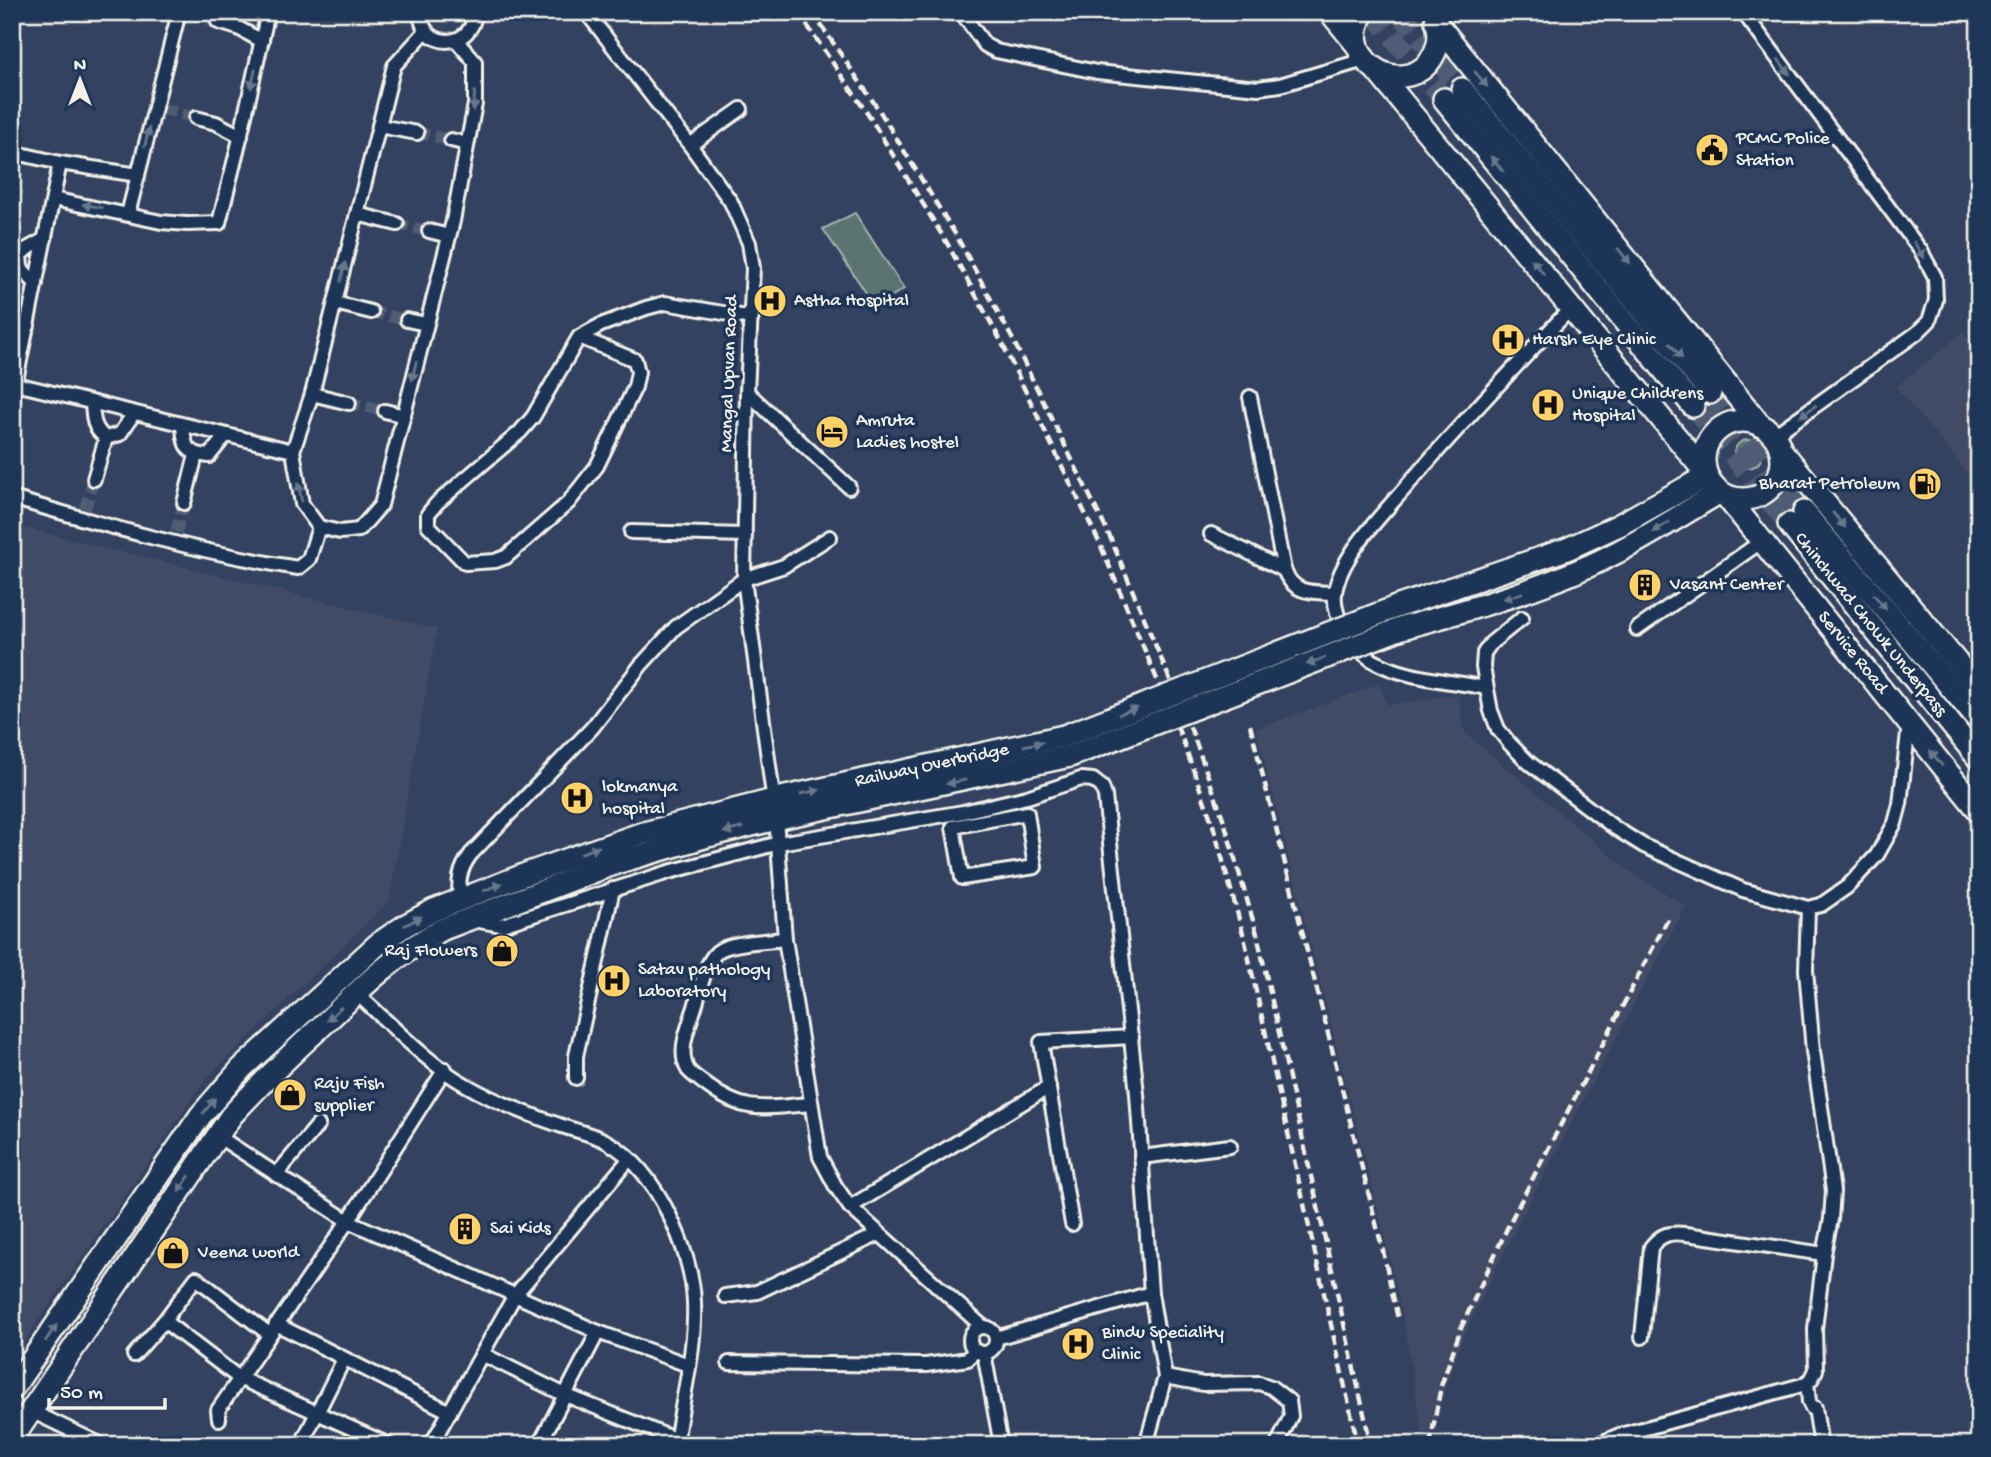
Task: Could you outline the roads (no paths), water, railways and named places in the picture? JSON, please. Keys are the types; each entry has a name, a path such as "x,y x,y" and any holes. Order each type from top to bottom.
{"main road":[{"name":"Service Road","path":"1330,12 1979,811"},
{"path":"1363,12 1356,29 1366,58 1399,77 1422,68 1437,49 1435,19"},
{"path":"1435,19 1771,437 1979,689"},
{"path":"1453,94 1548,210 1710,393"},
{"path":"1548,210 1693,406"},
{"path":"1746,422 1771,437 1780,472 1768,491 1747,499 1714,484 1705,449 1718,430 1746,422"},
{"name":"Railway Overbridge","path":"464,910 708,836 1067,746 1399,617 1522,593 1577,571 1626,547 1714,484"},
{"name":"Chinchwad Chowk Underpass","path":"1979,721 1796,518 1979,759"},
{"path":"12,1438 216,1135 255,1090 377,972 464,910"},
{"path":"12,1389 201,1115 223,1088 379,944 406,925 464,910"}],"street":[{"path":"420,12 425,32 443,41 456,40 468,34 475,22 475,12"},
{"name":"Mangal Upvan Road","path":"586,12 731,202 749,243 754,268 747,392 744,579 772,788"},
{"path":"961,12 985,44 996,51 1097,72 1258,88 1280,85 1366,58"},
{"path":"1743,12 1921,251 1935,277 1936,300 1929,321 1917,333 1771,437"},
{"path":"128,214 185,13"},
{"path":"238,28 267,18"},
{"path":"53,199 174,223 219,223 267,18"},
{"path":"218,22 238,28 262,41"},
{"path":"425,32 394,66 312,394 293,451 302,504 319,527 340,532 359,530 381,505 449,236 475,104 475,62 456,40"},
{"path":"690,145 741,109"},
{"path":"197,118 216,123 241,136"},
{"path":"216,123 245,118"},
{"path":"379,126 416,133"},
{"path":"451,140 467,144"},
{"path":"12,152 138,175"},
{"path":"12,400 16,384 15,368 28,326 61,163"},
{"path":"357,214 397,224"},
{"path":"429,231 449,236"},
{"path":"36,284 21,268 16,255 46,239"},
{"path":"335,303 371,312"},
{"path":"579,337 635,360 638,372 635,387 597,466 568,503 506,557 495,561 465,563 428,525 428,514 437,503 520,432 533,416 579,337 621,316 665,303 752,318"},
{"path":"1486,688 1406,673 1371,659 1350,639 1339,616 1335,593 1342,568 1390,505 1438,449 1571,308"},
{"path":"407,320 426,324"},
{"path":"12,333 28,326"},
{"path":"16,384 293,451"},
{"path":"747,392 849,487"},
{"path":"312,394 349,403"},
{"path":"1250,397 1284,570 1289,581 1297,588 1335,593"},
{"path":"92,403 97,432 106,438 120,434 134,413"},
{"path":"385,411 404,416"},
{"path":"183,425 184,440 189,450 197,455 209,456 226,435"},
{"path":"94,479 106,438"},
{"path":"184,503 197,455"},
{"path":"12,498 175,537 251,561 298,568 309,559 319,527"},
{"path":"631,533 745,535"},
{"path":"1211,534 1284,570"},
{"path":"830,537 784,566 744,579 676,626 592,728 461,867 458,880 464,910 502,925 778,836 981,815 1027,813 1035,867 962,878 953,827 981,815 1027,797 1081,779 1093,780 1102,787 1132,1037 1151,1293 1165,1377 1146,1445"},
{"path":"1637,629 1762,541"},
{"path":"1522,618 1491,643 1484,653 1483,667 1491,712 1498,729 1510,744 1528,762 1615,828 1644,846 1743,890 1808,908 1821,905 1847,887 1886,841 1900,804 1909,723"},
{"path":"729,1363 926,1365 968,1359 994,1347 996,1338 991,1330 983,1327 850,1207 820,1157 785,939 778,836"},
{"path":"576,1078 576,1056 613,889"},
{"path":"1596,1445 1617,1436 1807,1382 1816,1370 1815,1329 1833,1191 1813,1051 1806,970 1808,908"},
{"path":"785,939 732,946 717,951 709,964 688,1029 684,1042 684,1057 689,1071 723,1098 736,1104 752,1108 811,1104"},
{"path":"356,993 465,1084 525,1113 609,1143 644,1172 673,1223 685,1253 694,1299 694,1322 677,1443 565,1395 481,1354"},
{"path":"1072,1224 1041,1042 1132,1037"},
{"path":"219,1419 218,1410 348,1221 445,1069"},
{"path":"850,1207 1049,1087"},
{"path":"276,1175 318,1125"},
{"path":"216,1135 348,1221 598,1332 688,1365"},
{"path":"1141,1157 1230,1146"},
{"path":"431,1445 515,1294 626,1163"},
{"path":"725,1296 757,1292 879,1234"},
{"path":"1642,1337 1651,1247 1660,1236 1686,1234 1824,1254"},
{"path":"134,1354 164,1321 196,1278 272,1329 344,1359 450,1412"},
{"path":"996,1338 1151,1293"},
{"path":"164,1321 239,1378 389,1445"},
{"path":"983,1327 976,1329 970,1343 980,1352 1002,1445"},
{"path":"539,1445 598,1332"},
{"path":"301,1445 344,1359"},
{"path":"1165,1377 1203,1384 1259,1383 1271,1387 1289,1401 1291,1416 1277,1445"},
{"path":"1807,1382 1809,1402 1812,1408 1815,1408 1820,1439"},
{"path":"31,1411 102,1445"}],"tunnel":[{"path":"1373,12 1444,99"},
{"path":"1400,12 1462,89"},
{"path":"191,14 218,22"},
{"path":"164,109 196,118"},
{"path":"417,133 451,140"},
{"path":"397,224 429,231"},
{"path":"371,312 407,320"},
{"path":"1710,393 1804,512"},
{"path":"349,403 385,411"},
{"path":"1693,406 1789,524"},
{"path":"85,509 94,479"},
{"path":"176,532 184,503"}],"railway":[{"path":"798,12 869,116 947,243 1002,343 1100,544 1183,741 1213,825 1244,937 1358,1445"},
{"path":"812,12 879,110 957,237 1012,338 1111,539 1194,737 1224,821 1257,934 1371,1445"},
{"path":"1250,725 1398,1319"},
{"path":"1430,1445 1441,1386 1461,1328 1510,1222 1670,915"}],"place":[{"name":"PCMC Police Station","path":"1712,150"},
{"name":"Astha Hospital","path":"770,301"},
{"name":"Harsh Eye Clinic","path":"1508,340"},
{"name":"Unique Childrens Hospital","path":"1548,405"},
{"name":"Amruta Ladies hostel","path":"832,432"},
{"name":"Bharat Petroleum","path":"1925,484"},
{"name":"Vasant Center","path":"1645,585"},
{"name":"lokmanya hospital","path":"577,798"},
{"name":"Raj Flowers","path":"502,951"},
{"name":"Satav pathology Laboratory","path":"614,981"},
{"name":"Raju Fish supplier","path":"290,1095"},
{"name":"Sai Kids","path":"465,1229"},
{"name":"Veena world","path":"173,1253"},
{"name":"Bindu Speciality Clinic","path":"1078,1344"}]}
